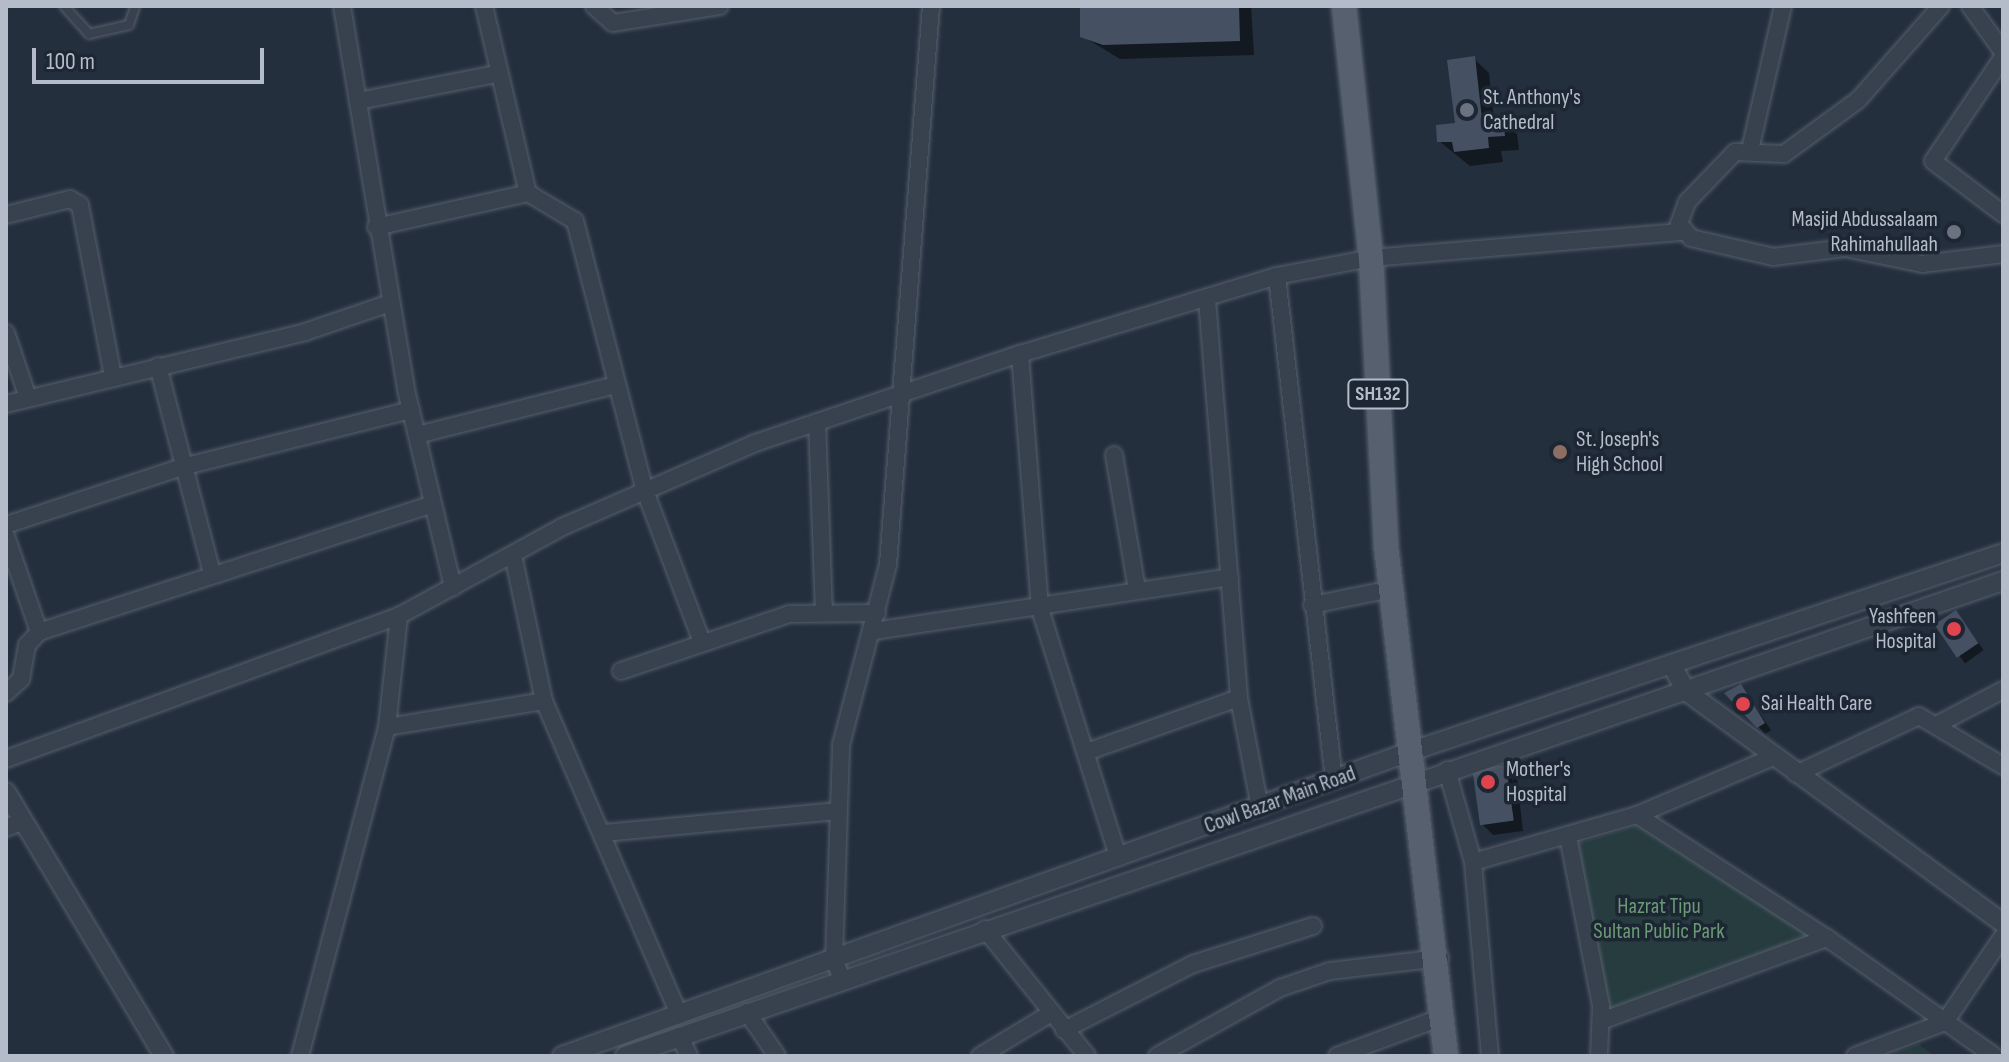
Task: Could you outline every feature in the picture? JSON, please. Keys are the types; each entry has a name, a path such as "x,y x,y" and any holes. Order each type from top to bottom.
{"main road":[{"name":"SH132","path":"1344,6 1371,258 1391,589 1409,752 1440,958 1446,1056"}],"street":[{"path":"342,6 390,303 411,410 453,587"},
{"path":"484,6 496,74 528,193"},
{"path":"594,6 613,23 720,6"},
{"path":"842,979 834,959 835,811 841,745 874,631 907,392 931,6"},
{"path":"1750,150 1783,6"},
{"path":"1683,232 1687,202 1735,152 1750,150 1784,154 1858,100 1941,6"},
{"path":"1970,6 2001,44 1933,161 2003,214"},
{"path":"358,101 496,74"},
{"path":"376,227 528,193 575,221 645,491 702,642"},
{"path":"6,215 70,199 80,205 113,376"},
{"path":"6,759 399,616 513,555 645,491 817,422 1020,354 1277,276 1371,258 1683,232 1773,257 1845,248 1922,264 2003,254"},
{"path":"1277,276 1334,780"},
{"path":"1207,299 1239,698 1260,808"},
{"path":"6,404 305,332 390,303"},
{"path":"6,333 28,398"},
{"path":"1020,354 1040,609 1089,751 1118,856"},
{"path":"158,366 212,573"},
{"path":"417,435 616,385"},
{"path":"6,525 182,467 411,410"},
{"path":"817,422 824,613"},
{"path":"1114,455 1137,590"},
{"path":"6,693 21,679 27,645 39,632 212,573 433,504"},
{"path":"6,536 39,632"},
{"name":"Cowl Bazar Main Road","path":"562,1056 1409,752 2003,553"},
{"path":"513,555 544,701 604,833 679,1015"},
{"path":"874,631 1040,609 1137,590 1230,577"},
{"name":"Cowl Bazar Main Road","path":"625,1056 1414,781 2003,581"},
{"path":"1312,605 1391,589"},
{"path":"621,671 789,614 877,613"},
{"path":"300,1056 387,727 399,616"},
{"path":"1671,664 1686,691 2003,923"},
{"path":"1940,723 2003,690"},
{"path":"1089,751 1239,698"},
{"path":"387,727 544,701"},
{"path":"1796,774 1911,717 1940,723 2003,766"},
{"path":"1473,862 1637,815 1773,757"},
{"path":"1447,770 1473,862 1490,1056"},
{"path":"6,792 15,825 164,1056"},
{"path":"604,833 835,811"},
{"path":"1637,815 1827,938 1994,1056"},
{"path":"1568,836 1601,1021 1599,1056"},
{"path":"1064,1030 1193,964 1313,926"},
{"path":"985,929 1048,1015 1087,1056"},
{"path":"1855,1056 1945,1022 2003,936"},
{"path":"1601,1021 1827,938"},
{"path":"1157,1056 1318,975 1440,958"},
{"path":"747,1012 777,1056"},
{"path":"980,1056 1048,1015"},
{"path":"1337,1056 1445,1016"},
{"path":"679,1036 689,1056"}],"lane":[{"path":"64,6 89,34 120,30 135,6"}],"green space":[{"name":"Hazrat Tipu Sultan Public Park","path":"1638,825 1811,935 1608,1011 1576,844"},
{"path":"1919,1044 1934,1056 1884,1056"}],"building":[{"path":"1080,6 1239,6 1240,41 1103,45 1080,37"},
{"path":"1475,56 1482,119 1503,117 1505,136 1488,137 1489,148 1454,152 1452,142 1437,142 1436,125 1455,123 1447,60"},
{"path":"1956,610 1978,643 1957,658 1934,625"},
{"path":"1741,684 1765,723 1757,728 1724,693"},
{"path":"1506,765 1514,820 1480,825 1472,770"}],"place":[{"name":"St. Anthony's Cathedral","path":"1467,110"},
{"name":"Masjid Abdussalaam Rahimahullaah","path":"1954,232"},
{"name":"St. Joseph's High School","path":"1560,452"},
{"name":"Yashfeen Hospital","path":"1954,629"},
{"name":"Sai Health Care","path":"1743,704"},
{"name":"Mother's Hospital","path":"1488,782"}]}
